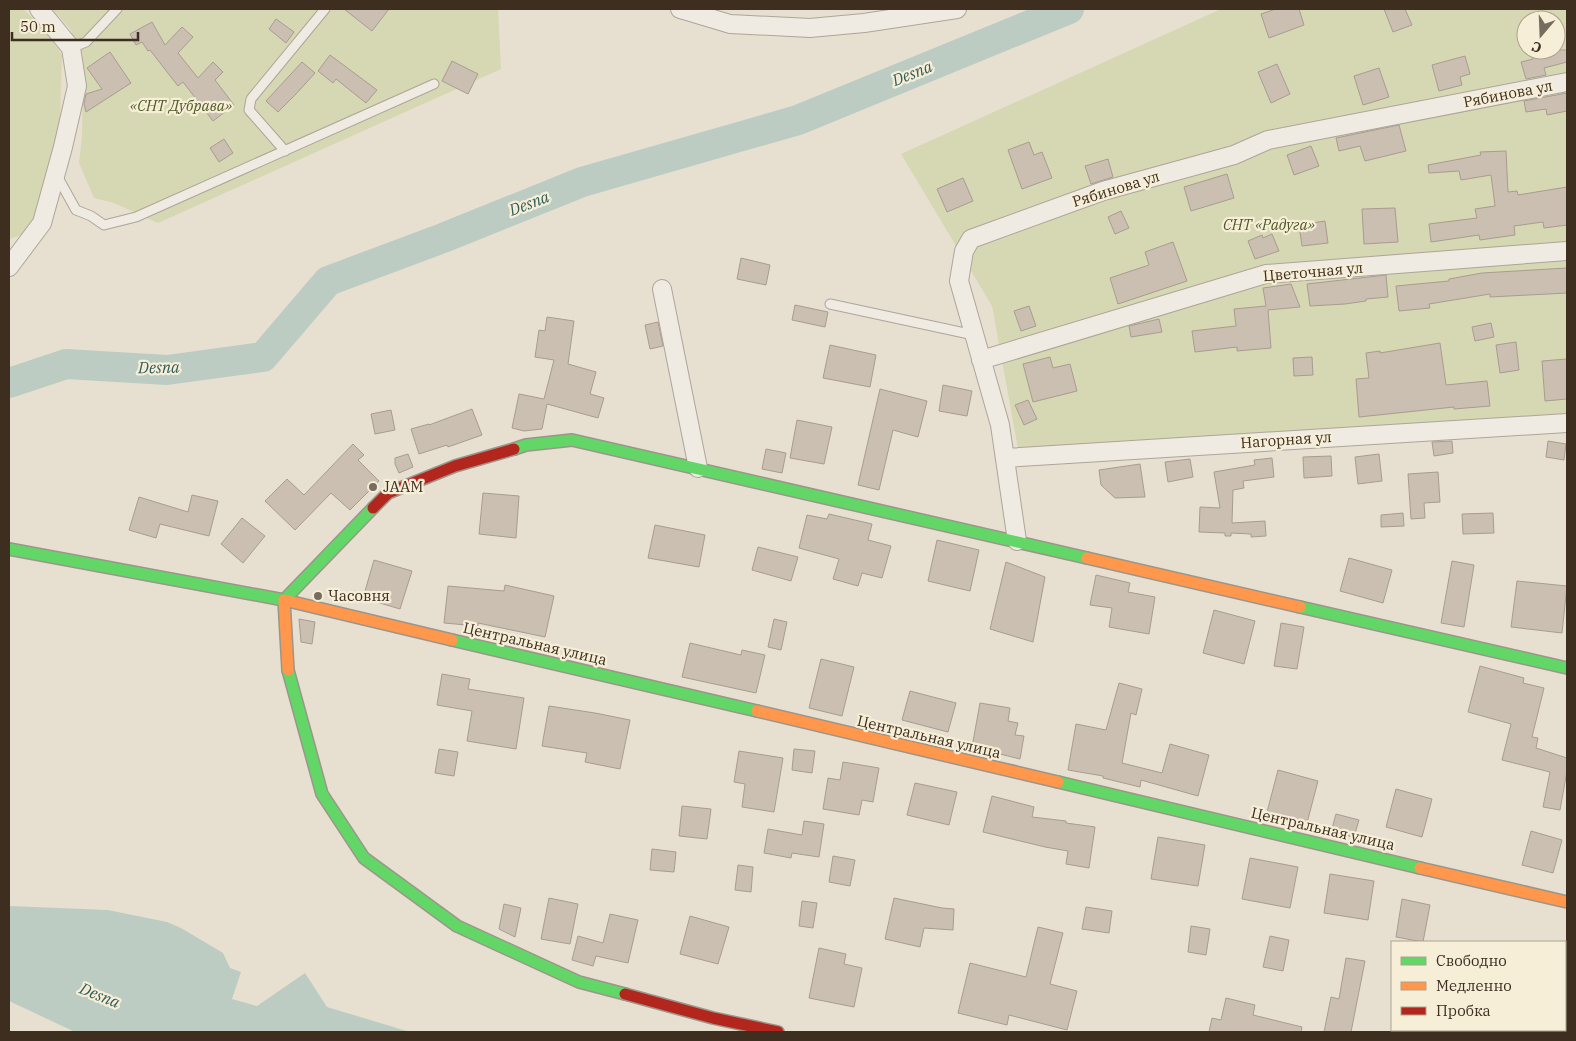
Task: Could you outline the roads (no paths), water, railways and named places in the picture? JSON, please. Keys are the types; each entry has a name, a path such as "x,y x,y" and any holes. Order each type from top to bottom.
{"street":[{"path":"9,267 42,223 77,86 71,48 39,9"},
{"path":"680,9 730,24 810,28 867,16 957,9"},
{"name":"Рябинова ул","path":"1016,541 1000,425 959,281 964,251 971,240 1103,191 1234,155 1268,140 1567,82"},
{"name":"Цветочная ул","path":"981,360 1266,274 1567,252"},
{"path":"662,288 698,468"},
{"name":"Нагорная ул","path":"1005,458 1567,423"},
{"path":"778,1032 713,1018 579,982 458,926 364,858 322,794 288,672 284,600 388,493 455,466 526,444 572,440 1567,668"},
{"name":"Центральная улица","path":"9,550 37,553 284,600 1567,902"}],"lane":[{"path":"71,48 86,42 118,9"},
{"path":"285,151 250,110 252,99 325,9"},
{"path":"56,174 76,210 91,216 104,225 136,217 434,84"},
{"path":"830,304 974,335"}],"water":[{"path":"9,906 108,910 167,922 181,928 223,953 230,968 241,972 232,999 257,1006 305,973 327,1007 410,1032 75,1032 9,1001"}],"waterway":[{"name":"Desna","path":"9,383 66,364 167,370 263,357 328,281 443,238 582,182 798,120 1069,9"}],"place":[{"name":"JAAM","path":"373,487"},
{"name":"Часовня","path":"318,596"}],"park label":[{"name":"«СНТ Дубрава»","path":"181,106"},
{"name":"СНТ «Радуга»","path":"1269,225"}]}
